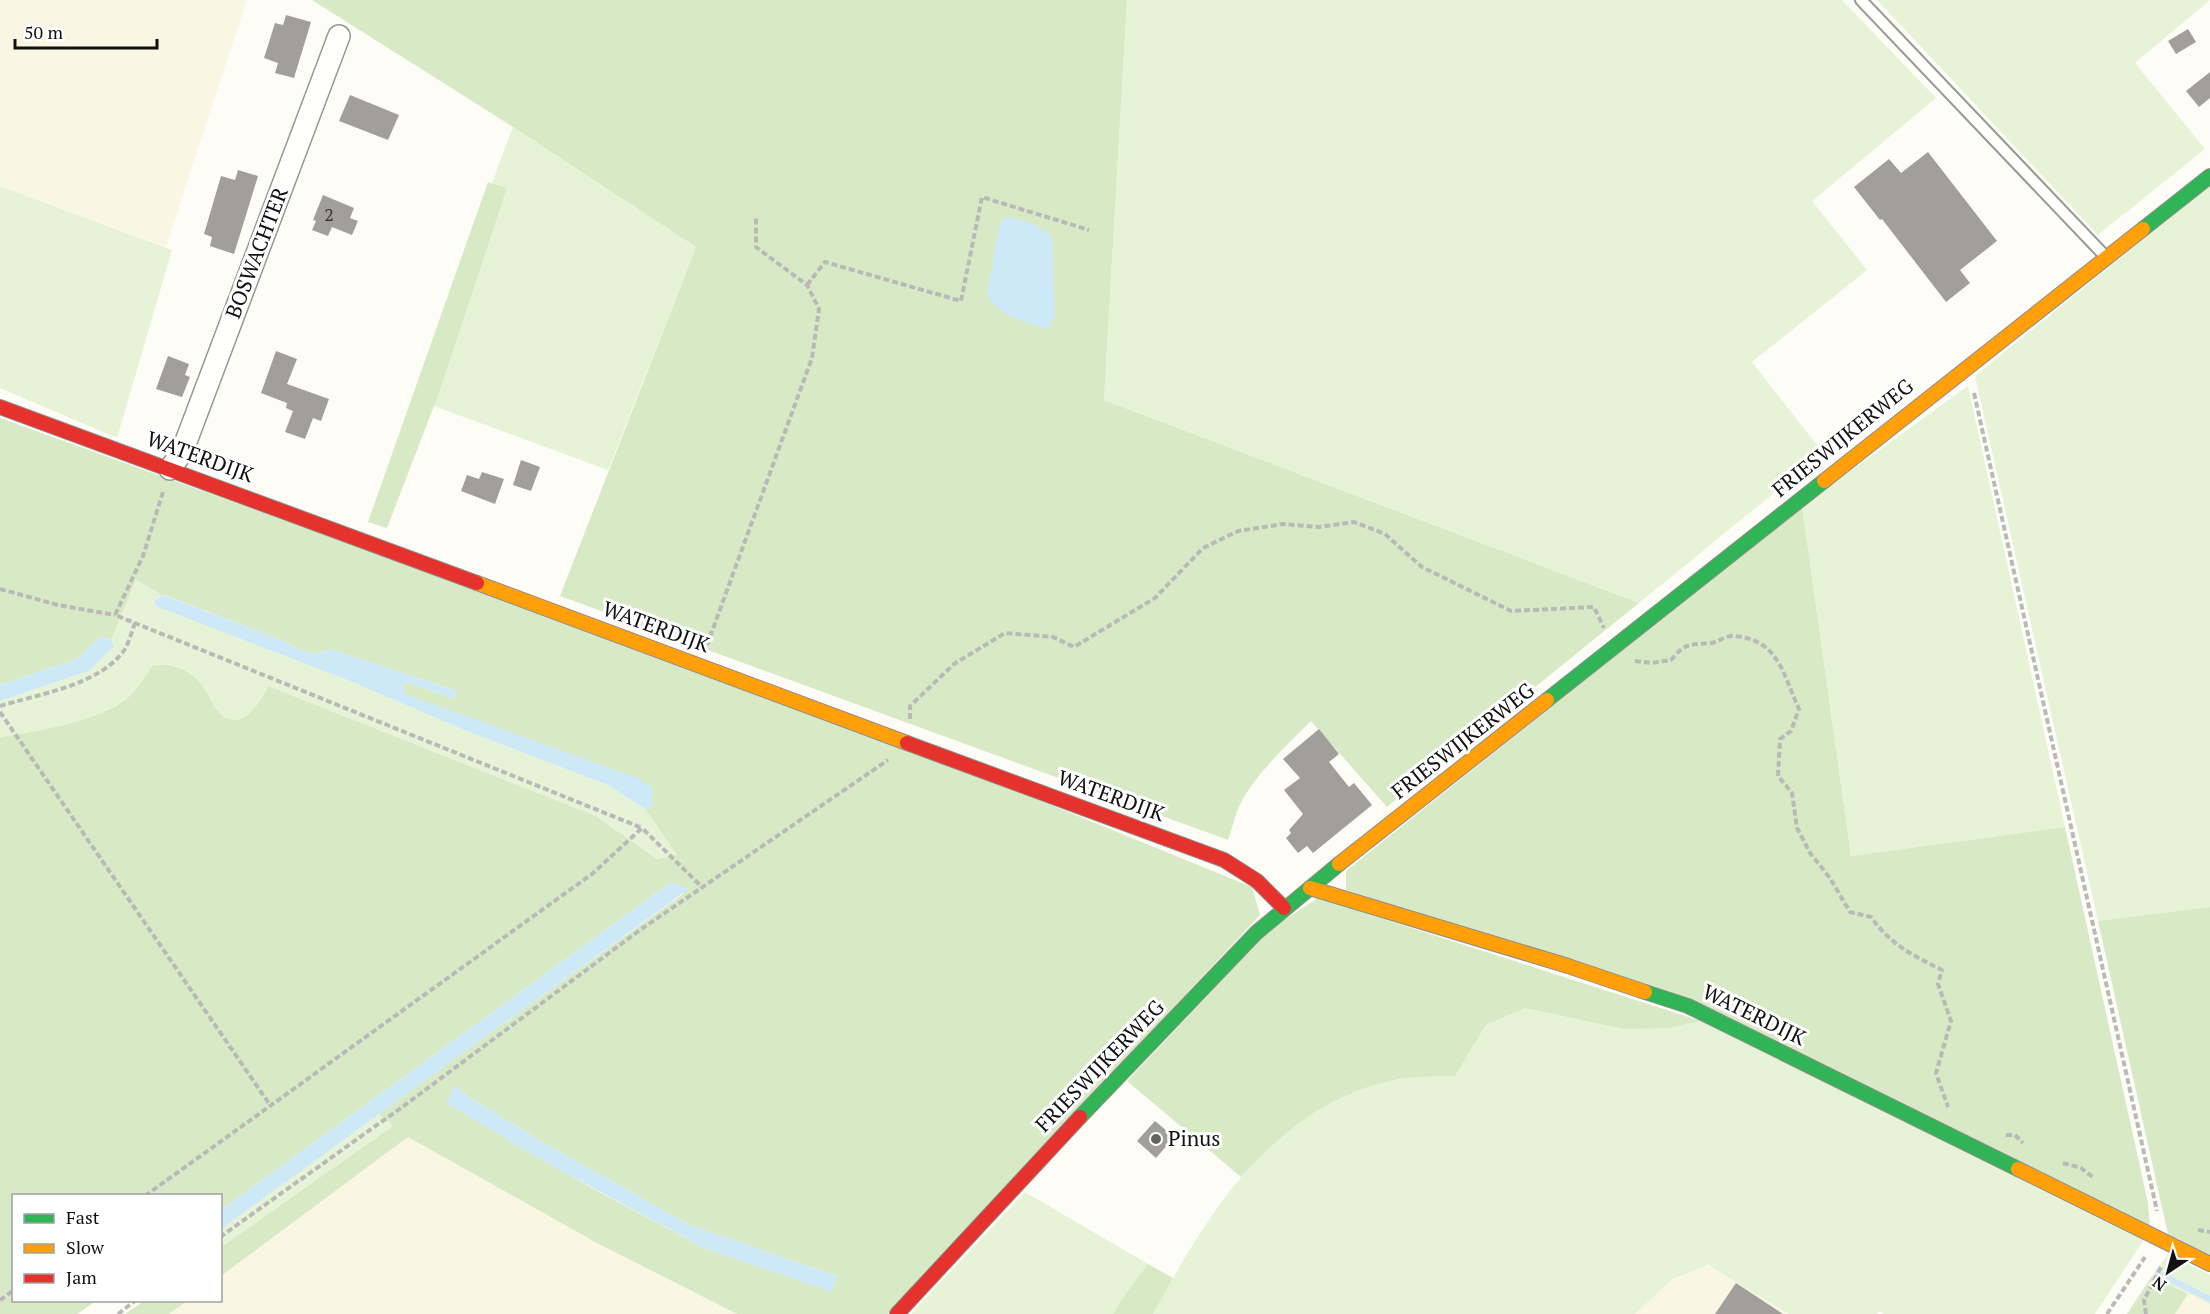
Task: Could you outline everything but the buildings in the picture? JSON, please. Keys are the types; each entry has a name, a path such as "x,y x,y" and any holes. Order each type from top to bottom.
{"street":[{"name":"BOSWACHTER","path":"170,469 182,452 339,36"},
{"name":"FRIESWIJKERWEG","path":"897,1314 1072,1125 1256,933 1284,908 2210,176"},
{"name":"WATERDIJK","path":"0,407 1224,860 1257,881 1284,908"},
{"name":"WATERDIJK","path":"1310,888 1568,966 1688,1006 2210,1264"}],"lane":[{"path":"1861,0 2108,258"}],"path":[{"path":"807,285 825,262 961,301 982,198 1089,230"},
{"path":"700,665 812,358 819,309 807,285 756,247 756,216"},
{"path":"1968,366 2159,1222 2157,1237 2108,1314"},
{"path":"114,615 143,556 170,469"},
{"path":"222,1236 405,1106 640,930 912,744 910,706 954,664 1005,633 1053,637 1074,647 1155,598 1203,548 1238,531 1283,524 1319,527 1354,522 1385,534 1422,567 1511,611 1594,606 1614,648 1627,660 1652,663 1671,660 1682,646 1696,642 1713,643 1730,636 1752,639 1772,653 1785,672 1799,709 1791,731 1780,739 1777,753 1778,776 1792,793 1797,828 1805,844 1830,878 1850,912 1871,917 1884,935 1905,952 1942,970 1938,984 1951,1021 1936,1073 1951,1117"},
{"path":"0,590 58,605 114,615 642,828 702,887"},
{"path":"0,706 86,680 108,666 125,649 135,623"},
{"path":"0,712 270,1105"},
{"path":"148,1194 592,874 642,828"},
{"path":"2004,1135 2015,1135 2030,1149"},
{"path":"2059,1162 2081,1168 2099,1183"},
{"path":"2191,1228 2210,1232"},
{"path":"2146,1314 2144,1300 2172,1244"},
{"path":"118,1314 133,1302"}],"shaded area":[{"path":"0,0 247,0 166,247 0,186"},
{"path":"408,1137 597,1243 737,1314 169,1314 186,1302 222,1302 222,1275"},
{"path":"1708,1265 1789,1314 1635,1314 1672,1279"},
{"path":"2188,1294 2210,1304 2210,1314 2175,1314"}],"green space":[{"path":"312,0 1127,0 1104,400 1639,603 1387,807 1311,721 1252,785 1238,809 1228,840 560,596 696,247 513,127"},
{"path":"1127,0 1842,0 1936,98 1812,201 1867,270 1752,362 1823,453 1639,603 1104,400"},
{"path":"1877,0 2210,0 2135,63 2205,149 2098,235"},
{"path":"513,127 696,247 608,470 434,406 507,188 492,183"},
{"path":"488,182 507,188 439,393 387,528 368,522"},
{"path":"2210,185 2210,907 2098,921 1975,376"},
{"path":"0,186 172,250 117,438 0,388"},
{"path":"1968,386 2065,827 1851,856 1802,506"},
{"path":"0,418 877,734 1252,887 1260,915 888,1314 737,1314 597,1243 408,1137 222,1275 222,1246 393,1126 378,1114 683,894 670,883 222,1209 222,1194 12,1194 12,1302 95,1302 77,1314 0,1314 0,737 66,724 100,714 126,699 137,688 152,666 176,666 196,678 216,709 226,718 233,720 248,715 260,701 268,686 596,816 657,859 677,855 645,809 652,807 652,787 404,694 402,686 408,682 453,699 457,691 330,649 317,653 306,652 284,641 164,595 160,596 158,592 136,580 111,640 100,637 77,659 0,685","holes":["455,1086 470,1098 549,1146 690,1225 837,1276 832,1291 704,1248 592,1188 508,1140"]},
{"path":"1802,506 1851,856 2065,827 2148,1203 2150,1226 1761,1035 1346,890 1346,871"},
{"path":"136,579 158,592 160,596 154,601 157,606 350,681 469,732 608,785 645,809 677,855 657,859 596,816 268,686 247,715 233,721 226,719 216,710 196,678 183,669 168,664 152,666 129,695 114,707 99,714 66,724 0,737 0,701 89,671 113,646 111,640"},
{"path":"1318,898 1701,1021 1668,1028 1623,1029 1525,1008 1486,1025 1455,1076 1399,1079 1352,1093 1331,1103 1293,1128 1241,1177 1127,1081 1270,929"},
{"path":"2210,907 2210,1255 2168,1234 2098,921"},
{"path":"1525,1008 1623,1029 1701,1021 2145,1238 2095,1314 1884,1314 1879,1311 1877,1314 1789,1314 1708,1265 1672,1279 1635,1314 1153,1314 1198,1237 1223,1200 1251,1166 1282,1136 1317,1111 1356,1091 1400,1079 1455,1076 1486,1025"},
{"path":"378,1114 393,1126 222,1246 222,1228"},
{"path":"1025,1192 1148,1264 1113,1314 911,1314"},
{"path":"2168,1254 2210,1275 2210,1304 2152,1276"},
{"path":"1148,1264 1173,1278 1153,1314 1113,1314 1121,1300"},
{"path":"2152,1276 2188,1294 2175,1314 2127,1314"},
{"path":"143,1302 186,1302 169,1314 125,1314"}],"water":[{"path":"1006,218 1032,224 1044,230 1052,238 1055,315 1049,328 1019,320 1004,313 987,295 1000,222"},
{"path":"163,595 284,641 306,652 317,653 330,649 457,691 453,699 408,682 402,686 405,694 637,778 652,787 652,807 645,809 608,785 469,732 350,681 156,606 154,601"},
{"path":"100,637 111,640 114,646 89,671 0,701 0,685 77,659"},
{"path":"670,883 690,888 222,1228 222,1209"},
{"path":"455,1086 470,1098 549,1146 690,1225 837,1276 832,1292 704,1248 547,1163 446,1103"}],"waterway":[{"path":"2160,1274 2210,1299"}],"traffic: fast":[{"path":"2143,229 2210,176"},
{"path":"1547,700 1824,481"},
{"path":"1080,1117 1256,933 1339,864"},
{"path":"1645,992 1688,1006 2018,1169"}],"traffic: slow":[{"path":"1824,481 2143,229"},
{"path":"477,583 907,743"},
{"path":"1339,864 1547,700"},
{"path":"1310,888 1568,966 1645,992"},
{"path":"2018,1169 2210,1264"}],"traffic: jam":[{"path":"0,407 477,583"},
{"path":"907,743 1224,860 1257,881 1284,908"},
{"path":"897,1314 1080,1117"}],"place":[{"name":"Pinus","path":"1156,1139"}]}
